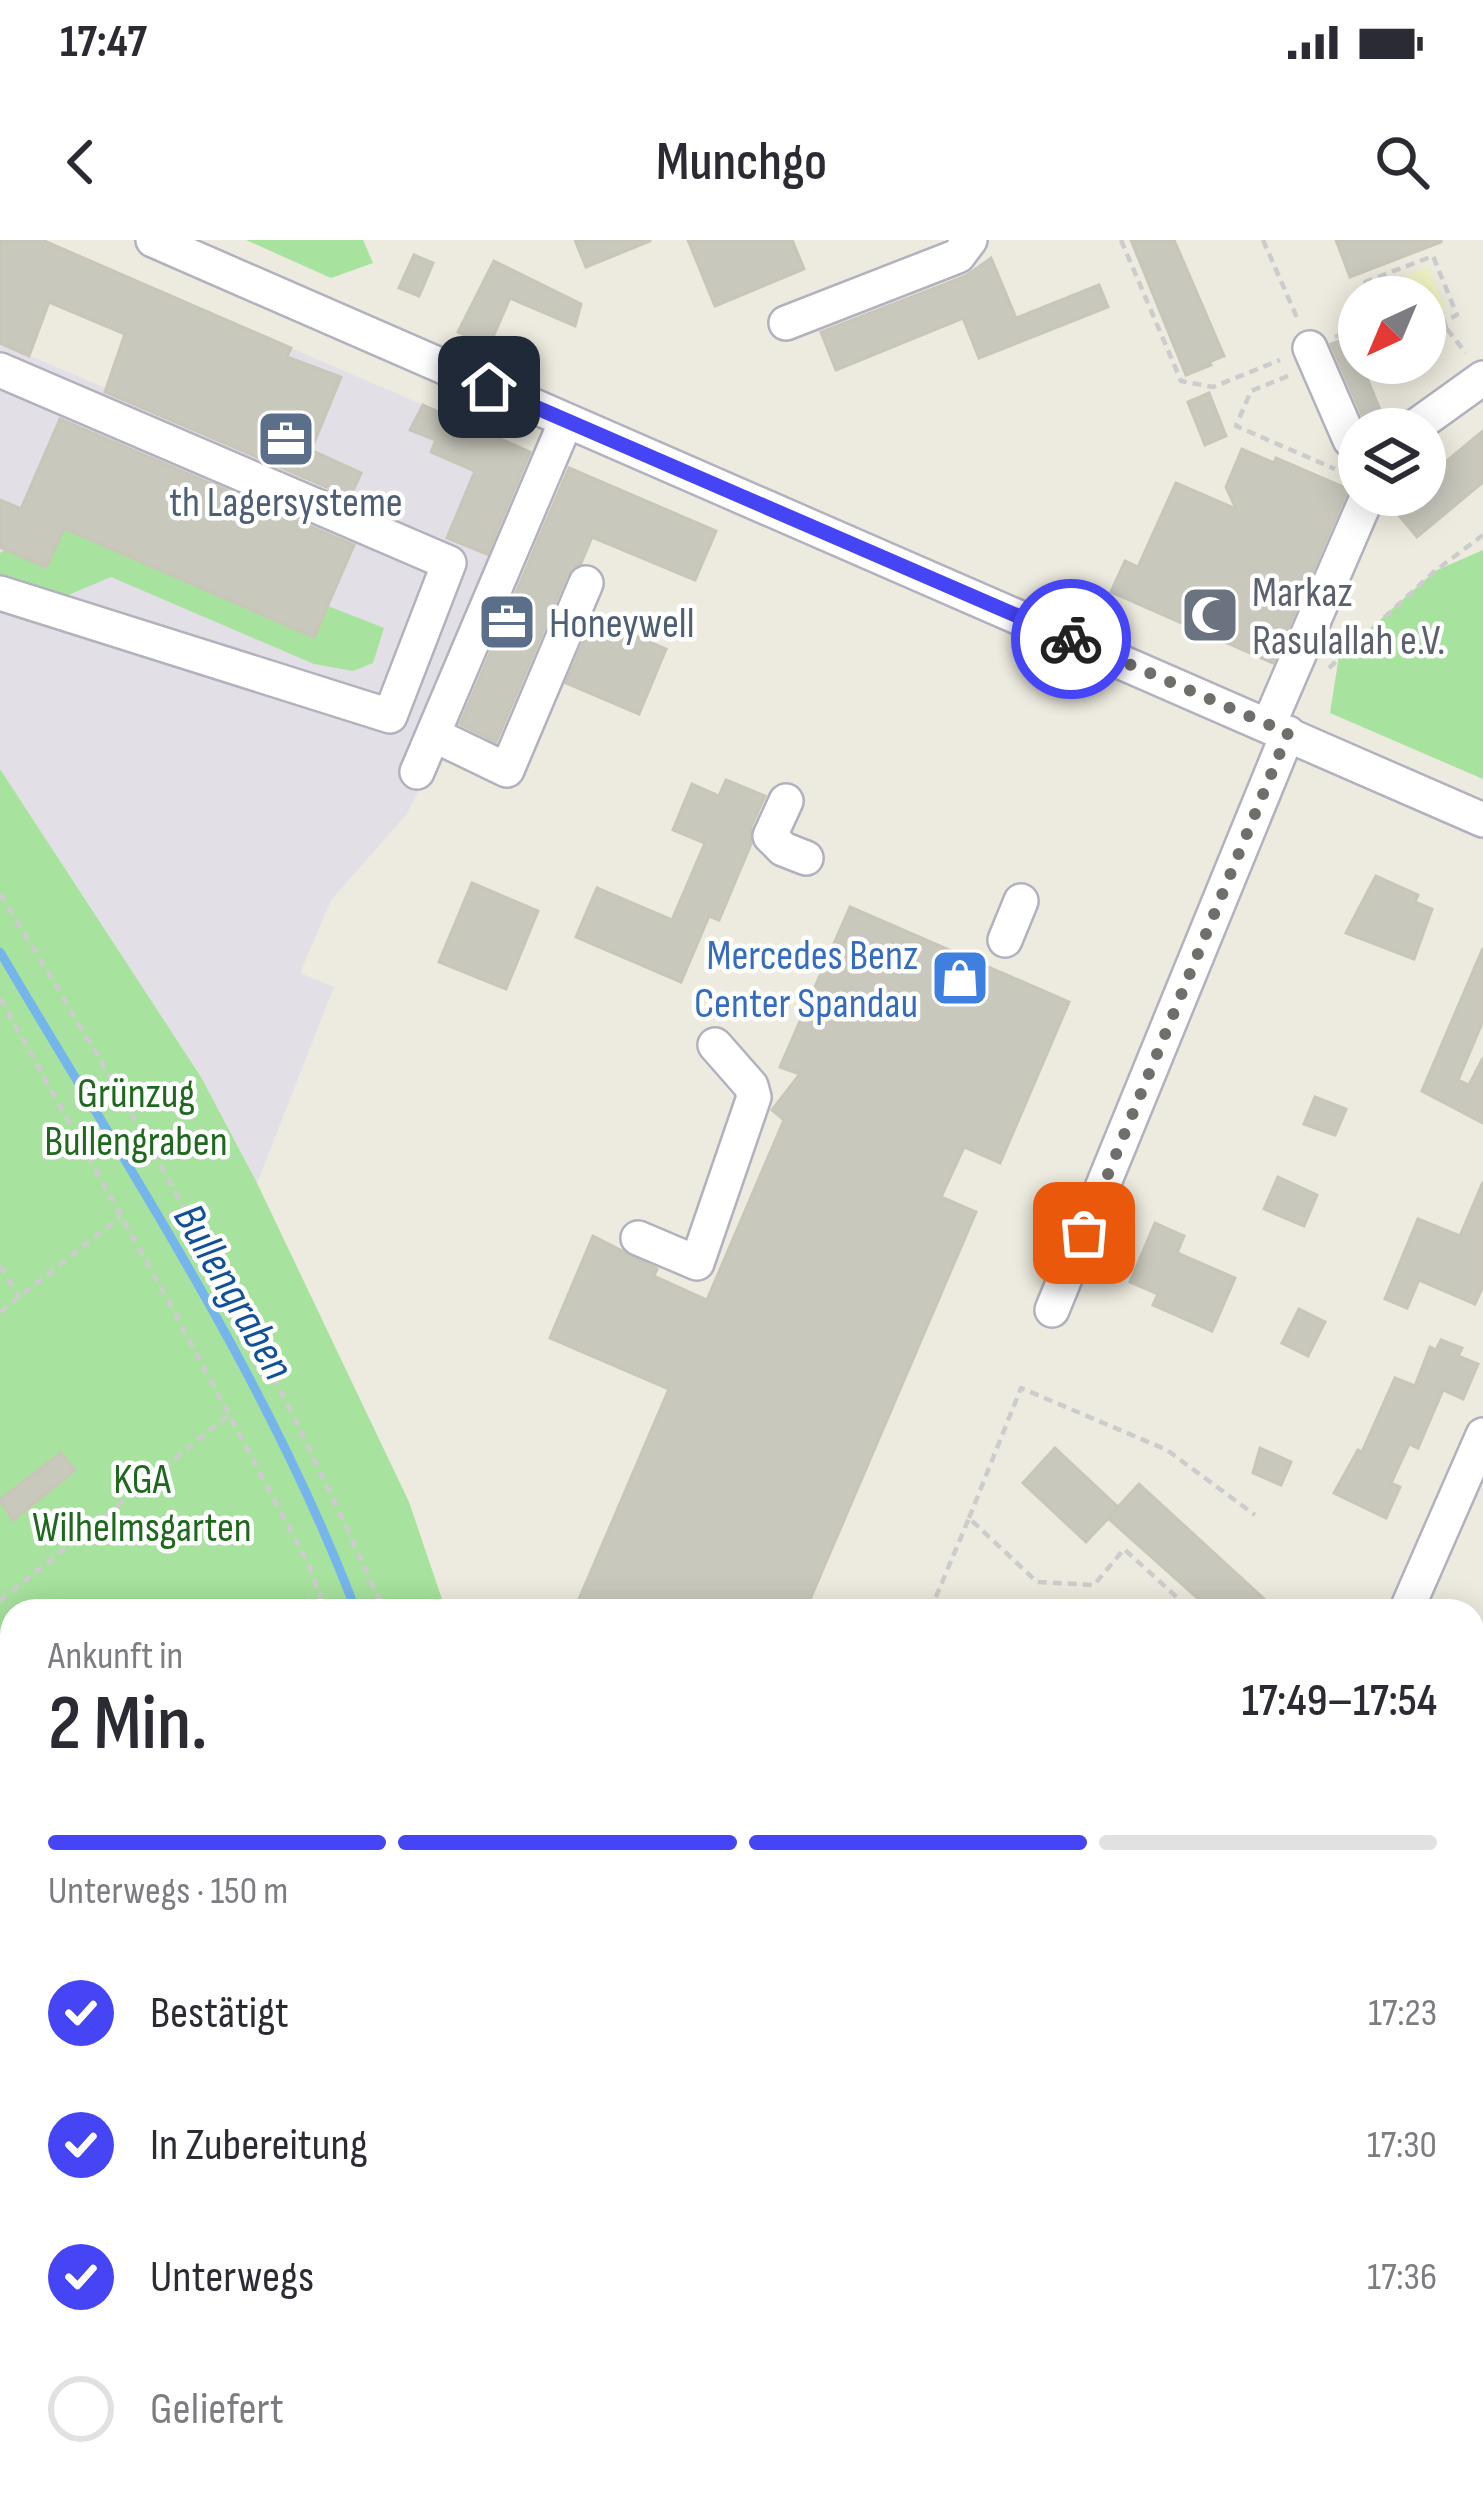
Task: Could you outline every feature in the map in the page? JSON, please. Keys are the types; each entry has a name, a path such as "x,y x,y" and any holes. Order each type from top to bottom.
{"street":[{"path":"153,240 1483,820"},
{"path":"786,323 958,256 970,240"},
{"path":"1310,347 1338,412"},
{"path":"0,370 449,563 390,716 0,593"},
{"path":"1441,408 1483,378"},
{"path":"417,772 566,421"},
{"path":"1052,1310 1360,516"},
{"path":"434,735 507,770 586,583"},
{"path":"786,801 770,836 783,849 806,859"},
{"path":"1005,940 1021,901"},
{"path":"638,1238 697,1263 754,1097 752,1086 716,1045"},
{"path":"1411,1599 1483,1435"}],"path":[{"path":"1121,240 1181,382 1213,387 1310,347 1263,240"},
{"path":"1383,276 1433,256 1441,276"},
{"path":"1446,288 1457,316 1446,320"},
{"path":"1251,391 1236,426 1338,471"},
{"path":"1326,672 1435,572 1483,535"},
{"path":"0,894 175,1188 272,1373 378,1599"},
{"path":"0,998 175,1313 310,1567 322,1599"},
{"path":"0,1312 120,1216"},
{"path":"0,1266 19,1297"},
{"path":"935,1599 1021,1388 1167,1450 1255,1515"},
{"path":"2,1599 227,1416"},
{"path":"970,1518 1037,1582 1094,1585 1124,1549 1179,1599"}],"shaded area":[{"path":"0,343 250,450 291,348 560,464 539,513 558,522 544,556 528,549 451,727 406,815 331,900 300,973 334,987 257,1183 201,1077 0,769"}],"green space":[{"path":"246,240 363,240 373,263 331,278"},
{"path":"63,528 314,637 328,606 384,628 373,663 353,671 314,664 111,577 66,596 0,575 0,553 6,549 47,567"},
{"path":"1483,550 1483,779 1330,713 1339,656 1435,571"},
{"path":"0,769 201,1077 257,1183 409,1502 442,1599 0,1599"}],"sand":[{"path":"1428,267 1432,276 1407,276"}],"building":[{"path":"0,240 42,240 291,348 287,357 341,377 311,450 361,473 350,497 105,392 125,334 49,302 29,356 0,343"},
{"path":"575,240 650,240 650,241 586,267"},
{"path":"688,240 792,240 804,269 715,306"},
{"path":"1131,240 1174,240 1224,356 1186,375"},
{"path":"1336,240 1441,240 1441,242 1350,276"},
{"path":"414,255 433,263 419,296 399,288"},
{"path":"991,258 1016,318 1099,285 1108,307 979,358 963,318 836,370 821,332 966,276"},
{"path":"494,261 581,304 575,326 510,298 489,346 458,332"},
{"path":"1348,384 1369,384 1379,408 1359,408"},
{"path":"1209,393 1226,436 1205,445 1188,402"},
{"path":"423,405 530,452 487,554 447,538 475,471 431,452 436,440 410,430"},
{"path":"60,419 354,545 314,637 64,528 46,567 0,547 0,500 21,509"},
{"path":"1483,431 1483,482 1446,513 1446,462"},
{"path":"1242,449 1338,485 1338,512 1273,663 1111,592 1125,561 1138,567 1176,483 1236,509 1226,487"},
{"path":"569,468 716,531 695,580 592,537 581,563 567,575 496,742 460,724"},
{"path":"1400,516 1442,516 1417,537"},
{"path":"594,618 666,649 639,714 566,683"},
{"path":"726,780 765,796 719,920 709,916 681,982 576,937 597,888 672,920 705,843 673,830 692,784 719,796"},
{"path":"1376,876 1418,895 1415,902 1432,909 1414,959 1346,933"},
{"path":"472,883 538,911 506,989 439,962"},
{"path":"850,907 1069,1002 1000,1163 964,1147 941,1197 976,1212 810,1599 579,1599 669,1389 550,1338 593,1236 657,1269 654,1276 707,1300 784,1120 772,1110 800,1074 780,1067"},
{"path":"1483,948 1483,1021 1458,1080 1469,1085 1483,1058 1483,1123 1422,1091"},
{"path":"1315,1097 1346,1109 1335,1135 1304,1124"},
{"path":"1278,1177 1317,1195 1304,1226 1264,1209"},
{"path":"1483,1182 1483,1286 1475,1304 1419,1280 1407,1308 1385,1299 1418,1219 1460,1236"},
{"path":"1155,1223 1184,1236 1177,1253 1235,1278 1212,1331 1153,1305 1158,1294 1130,1282"},
{"path":"1299,1309 1325,1322 1308,1356 1282,1343"},
{"path":"1441,1340 1462,1348 1458,1356 1478,1364 1463,1399 1443,1390 1418,1448 1409,1444 1391,1483 1400,1487 1386,1518 1334,1493 1358,1450 1362,1452 1395,1378 1415,1386 1430,1347 1436,1350"},
{"path":"1055,1448 1118,1507 1139,1484 1264,1599 1199,1599 1108,1518 1086,1542 1023,1483"},
{"path":"1260,1448 1291,1462 1281,1485 1253,1473"},
{"path":"61,1453 75,1470 13,1520 0,1500"}],"waterway":[{"name":"Bullengraben","path":"0,952 238,1357 321,1525 351,1599"}],"way so far":[{"path":"1071,639 1288,733 1084,1233"}],"place":[{"name":"th Lagersysteme","path":"286,439"},
{"name":"Markaz Rasulallah e.V.","path":"1210,615"},
{"name":"Honeywell","path":"507,622"},
{"name":"Mercedes Benz Center Spandau","path":"960,978"}],"route":[{"path":"489,387 1071,639"}],"park label":[{"name":"Grünzug Bullengraben","path":"136,1116"},
{"name":"KGA Wilhelmsgarten","path":"142,1502"}]}
